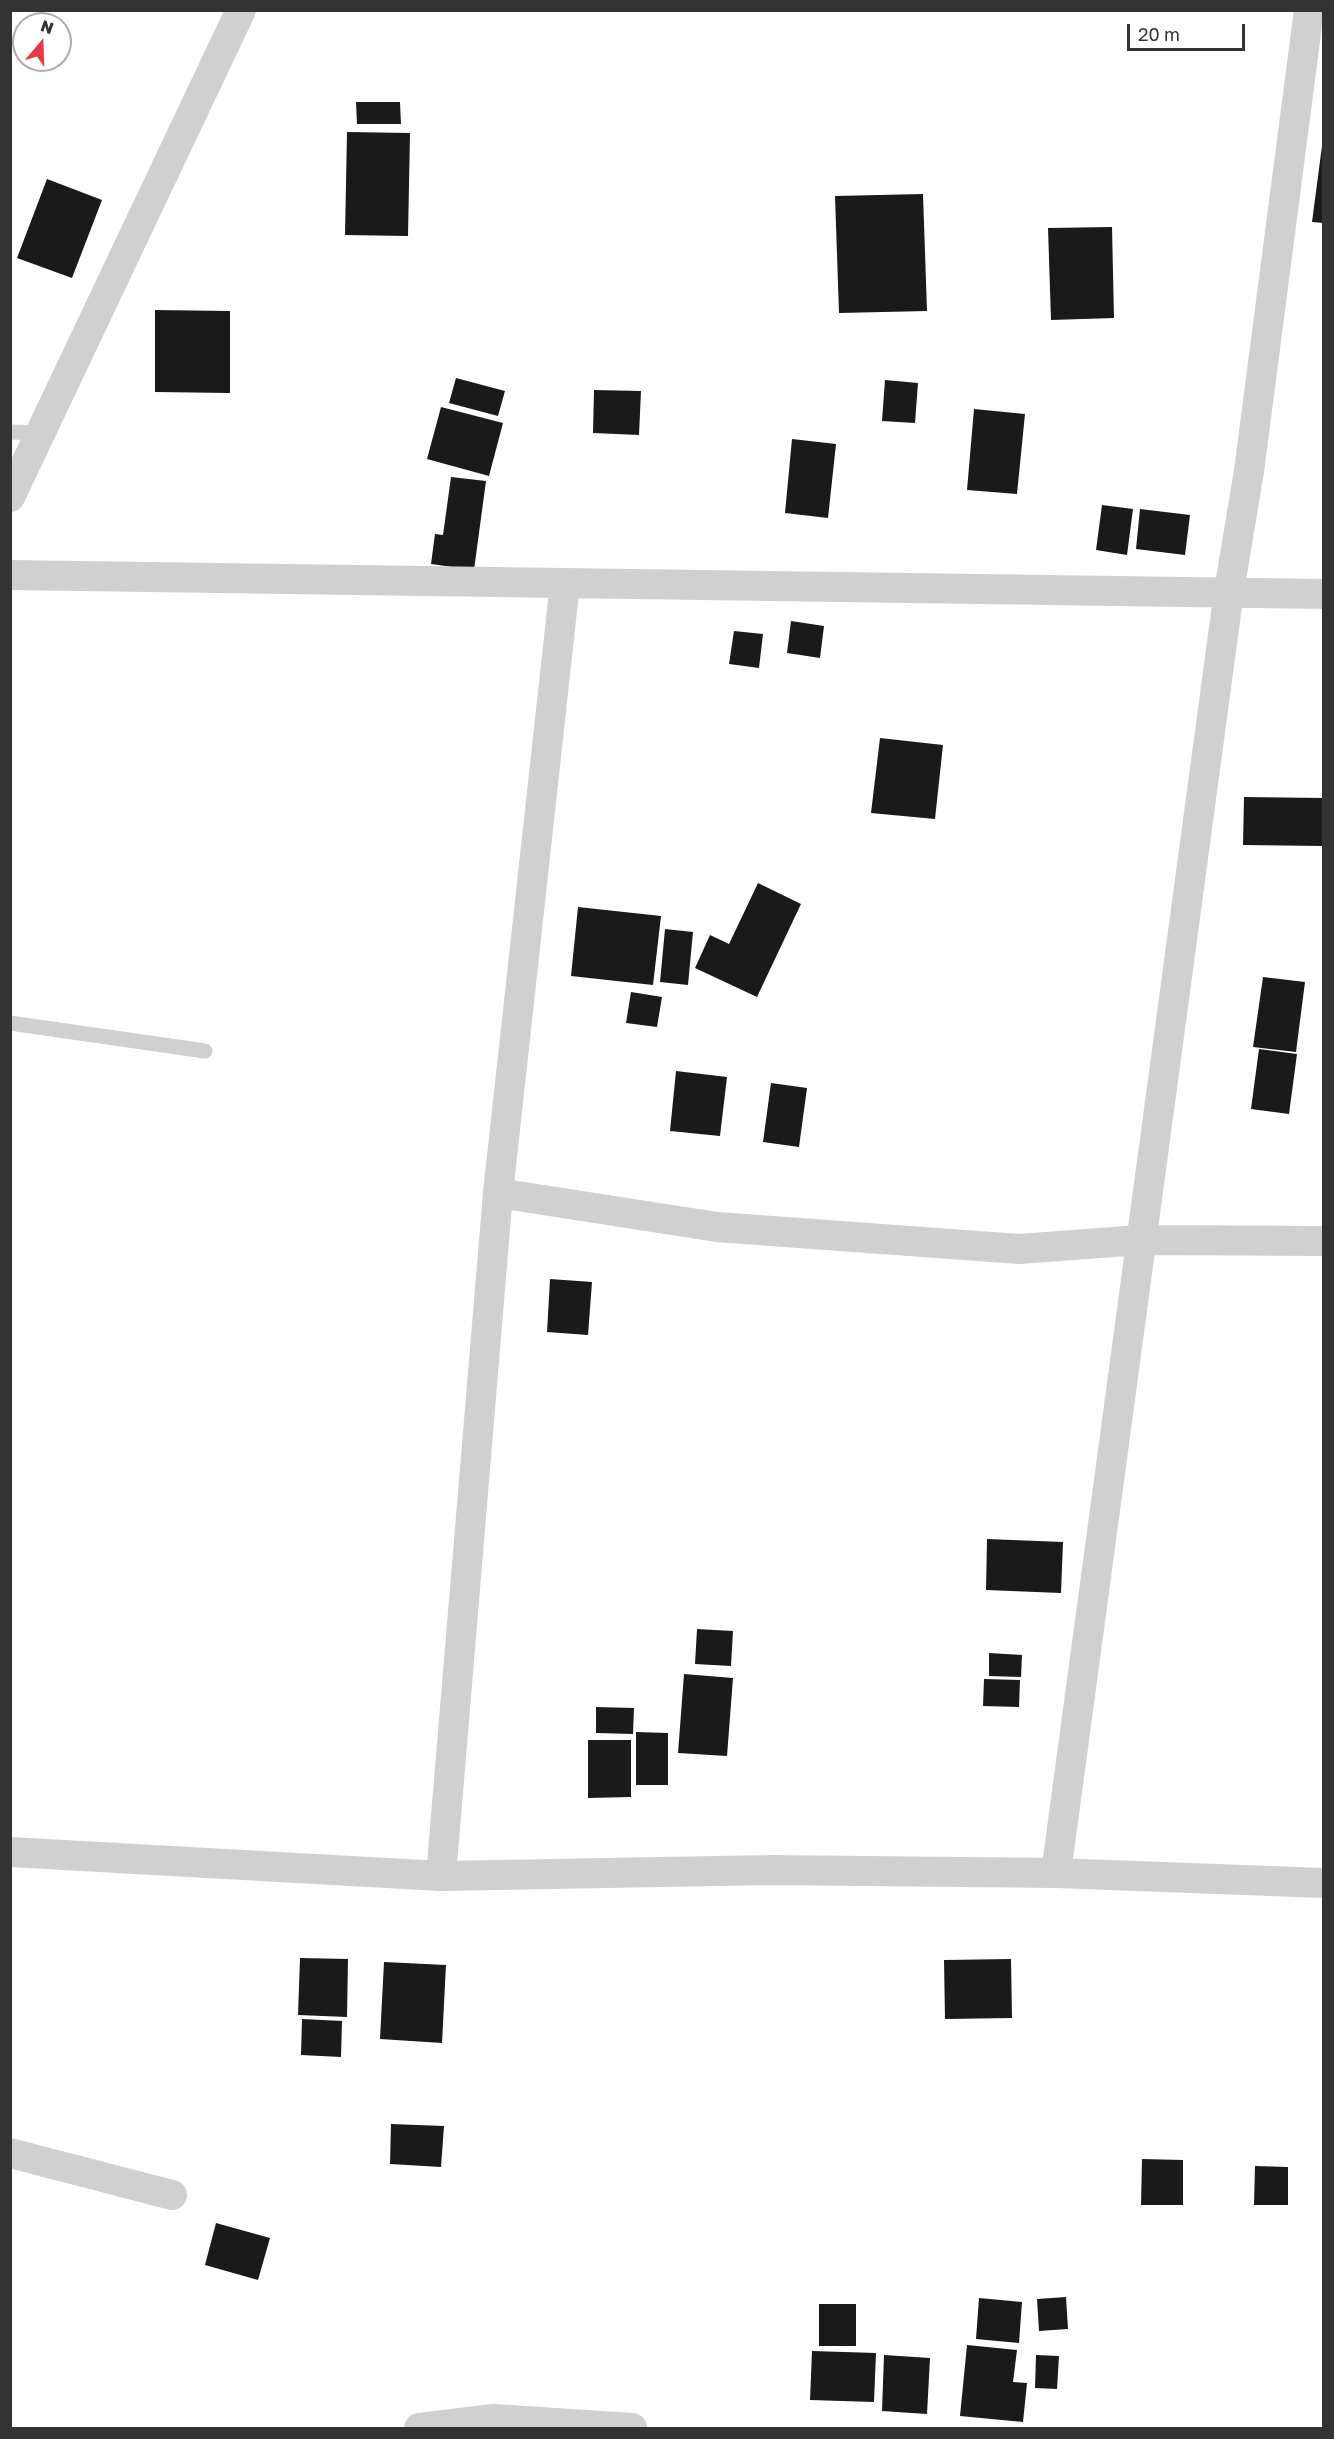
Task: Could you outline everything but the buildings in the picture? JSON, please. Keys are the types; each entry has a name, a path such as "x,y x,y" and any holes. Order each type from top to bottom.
{"street":[{"path":"10,497 241,10"},
{"path":"1056,1873 1229,591 1251,459 1309,10"},
{"path":"10,576 1323,594"},
{"path":"441,1876 498,1193 565,583"},
{"path":"498,1193 717,1227 1019,1249 1140,1240 1323,1241"},
{"path":"10,1852 441,1876 771,1870 1056,1873 1323,1883"},
{"path":"10,2153 172,2195"},
{"path":"419,2428 494,2419 632,2428"}],"lane":[{"path":"10,432 41,433"},
{"path":"10,1023 206,1051"}]}
